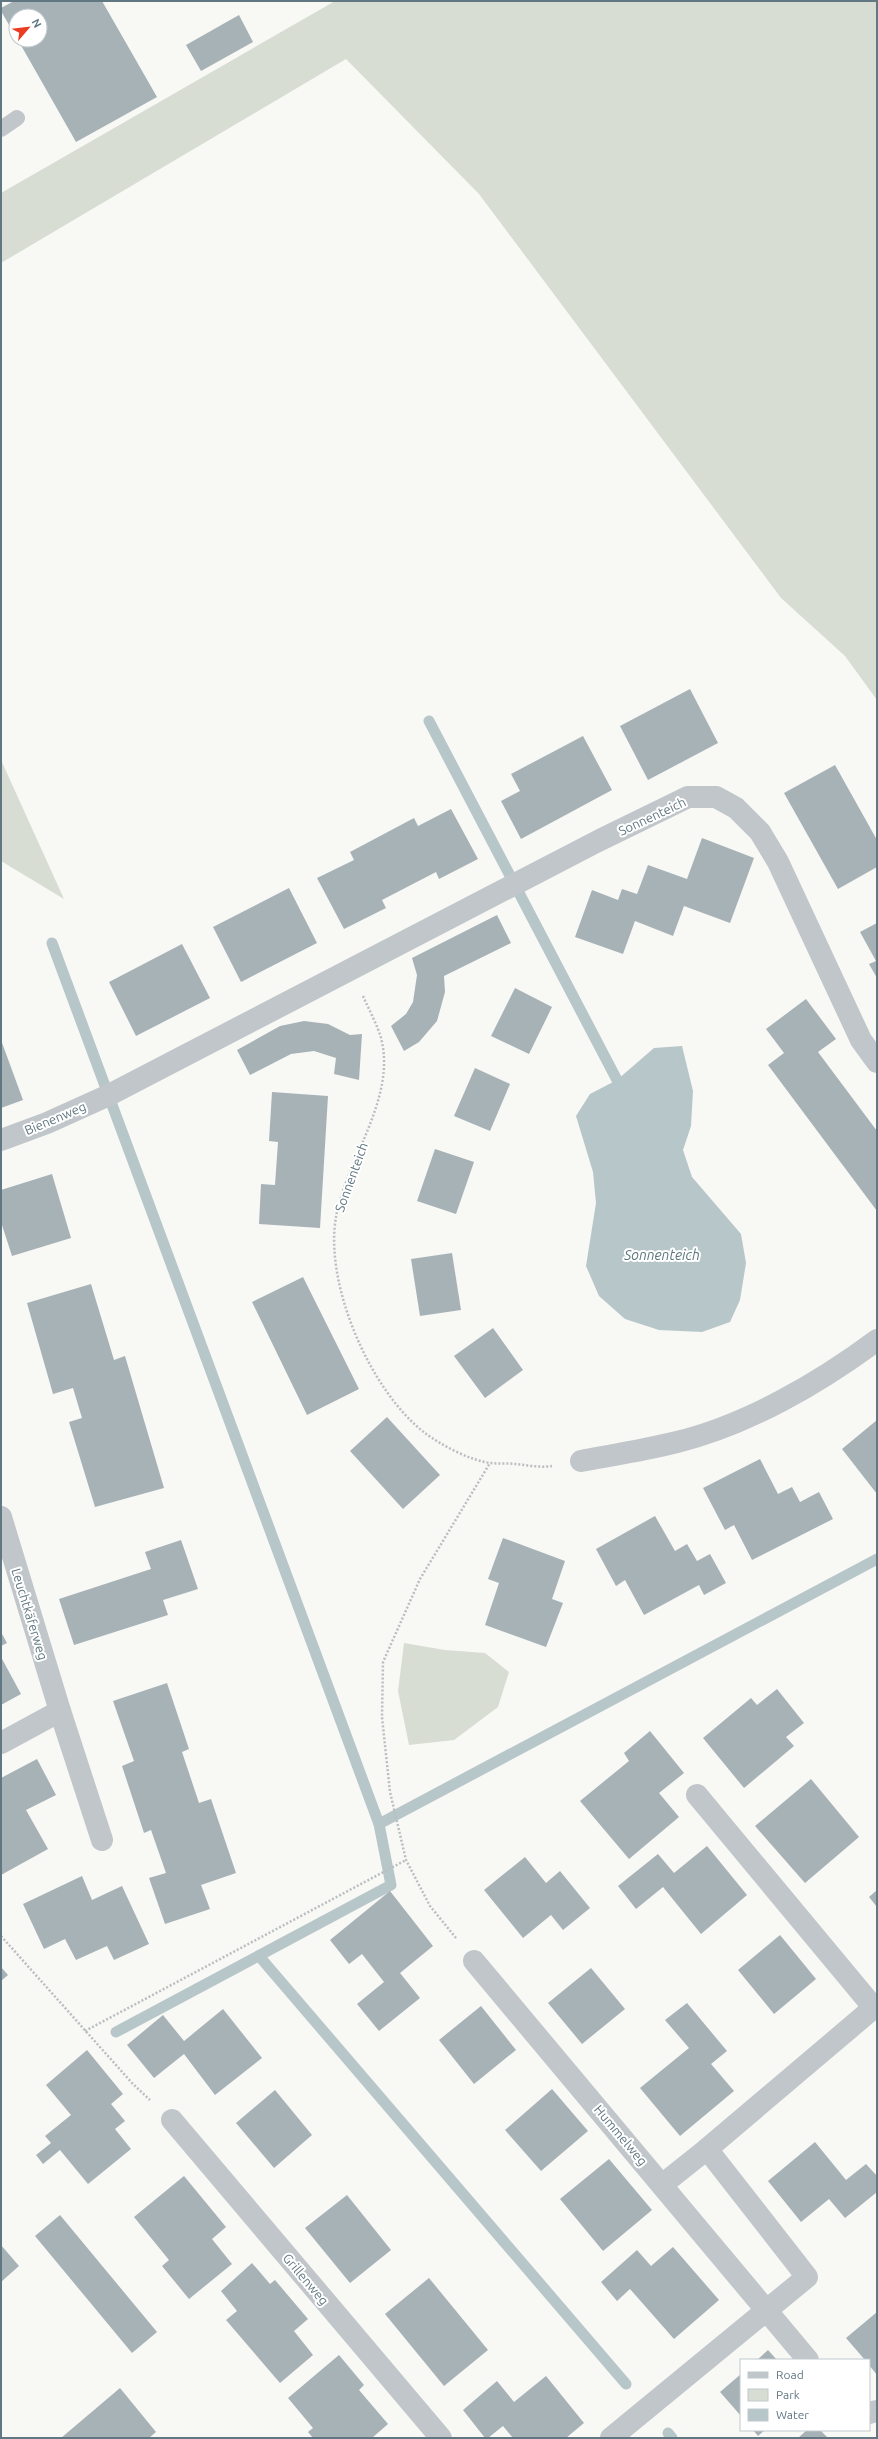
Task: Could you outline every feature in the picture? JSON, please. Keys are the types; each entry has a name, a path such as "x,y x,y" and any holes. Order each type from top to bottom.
{"street":[{"name":"Sonnenteich","path":"109,1095 352,968 405,943 598,841 688,798 716,797 736,808 760,832 778,862 839,997 861,1040 877,1062"},
{"name":"Bienenweg","path":"1,1140 47,1123 109,1095"},
{"path":"581,1461 678,1442 753,1416 822,1377 877,1340"},
{"name":"Leuchtkäferweg","path":"1,1517 60,1711 102,1840"},
{"path":"1,1743 60,1711"},
{"path":"663,2184 707,2149 875,2006 697,1795"},
{"name":"Hummelweg","path":"474,1960 663,2184 807,2359"},
{"name":"Grillenweg","path":"172,2120 441,2438"},
{"path":"611,2438 807,2277 707,2149"}],"lane":[{"path":"1,129 17,118"}],"path":[{"name":"Sonnenteich","path":"352,968 381,1039 383,1073 366,1135 348,1177 336,1217 335,1253 339,1288 352,1326 374,1371 396,1406 424,1433 452,1450 490,1463 545,1467 581,1461"},
{"path":"474,1960 430,1906 406,1860 389,1785 382,1717 383,1662 400,1618 420,1579 490,1463"},
{"path":"85,2031 406,1860"},
{"path":"1,1936 132,2083 172,2120"}],"green space":[{"path":"335,1 877,1 877,700 845,656 781,598 479,194 346,59 1,263 1,193"},
{"path":"1,760 64,899 1,861"},
{"path":"404,1643 445,1650 485,1653 509,1672 498,1707 454,1740 409,1745 398,1691"}],"water":[{"name":"Sonnenteich","path":"682,1046 693,1091 691,1126 683,1150 692,1177 741,1234 746,1263 740,1300 730,1322 702,1332 659,1330 625,1319 599,1296 586,1266 596,1203 593,1172 576,1116 590,1094 617,1080 654,1048"}],"building":[{"path":"14,1 102,1 157,97 76,142 23,48 48,48 48,8 8,8 8,23 1,11 1,8"},
{"path":"239,15 253,42 201,71 186,45"},
{"path":"690,689 718,743 648,780 620,726"},
{"path":"583,736 612,790 521,839 501,801 520,791 511,774"},
{"path":"835,765 877,840 877,867 838,889 784,793"},
{"path":"451,809 478,859 439,879 436,872 382,900 386,908 344,929 317,878 354,860 350,852 414,818 418,826"},
{"path":"702,838 754,858 730,923 684,906 673,936 635,921 623,954 575,937 592,890 618,900 622,889 637,894 648,865 687,879"},
{"path":"289,888 317,943 241,982 213,927"},
{"path":"497,915 511,943 444,976 445,992 437,1021 419,1042 404,1051 391,1026 406,1014 413,1002 417,975 412,958"},
{"path":"877,923 877,978 869,964 876,961 860,932"},
{"path":"182,944 210,998 136,1036 109,982"},
{"path":"515,988 552,1007 529,1054 491,1036"},
{"path":"806,999 836,1039 818,1052 877,1131 877,1211 768,1065 784,1053 766,1029"},
{"path":"304,1021 328,1024 350,1035 362,1034 359,1080 334,1074 336,1058 314,1051 291,1054 250,1075 237,1050 280,1026"},
{"path":"1,1040 23,1100 1,1108"},
{"path":"475,1068 510,1084 490,1131 454,1116"},
{"path":"272,1092 328,1096 320,1228 259,1224 261,1184 275,1185 278,1142 269,1141"},
{"path":"435,1149 474,1162 456,1214 417,1201"},
{"path":"52,1174 71,1238 12,1256 1,1222 1,1190"},
{"path":"452,1253 461,1310 420,1316 411,1259"},
{"path":"303,1277 359,1389 307,1415 252,1302"},
{"path":"91,1284 114,1360 125,1356 164,1488 95,1507 69,1422 82,1418 73,1388 53,1394 27,1303"},
{"path":"493,1328 523,1370 485,1398 454,1356"},
{"path":"387,1417 440,1475 403,1509 350,1451"},
{"path":"877,1420 877,1494 842,1449"},
{"path":"760,1459 778,1494 792,1487 800,1502 819,1492 833,1519 752,1560 734,1525 725,1530 703,1488"},
{"path":"655,1516 675,1551 687,1544 697,1561 710,1554 726,1583 704,1595 699,1585 644,1615 625,1580 616,1586 596,1549"},
{"path":"503,1538 565,1561 552,1599 563,1603 546,1647 485,1625 499,1583 488,1579"},
{"path":"181,1540 198,1589 163,1600 168,1615 74,1645 59,1599 151,1569 145,1552"},
{"path":"1,1632 7,1643 1,1646"},
{"path":"1,1657 21,1694 1,1705"},
{"path":"167,1683 189,1749 182,1752 199,1803 211,1799 236,1873 201,1885 210,1909 165,1924 149,1878 166,1873 151,1830 144,1833 122,1766 134,1761 113,1701"},
{"path":"777,1689 804,1723 786,1737 794,1746 744,1788 703,1738 751,1698 757,1705"},
{"path":"650,1731 684,1773 659,1793 679,1817 629,1859 580,1801 629,1761 624,1753"},
{"path":"37,1759 56,1795 26,1810 48,1849 1,1875 1,1778"},
{"path":"811,1779 859,1837 805,1883 755,1826"},
{"path":"707,1846 747,1895 701,1934 663,1887 636,1909 618,1886 658,1854 674,1873"},
{"path":"525,1857 546,1883 560,1871 590,1908 563,1930 551,1915 523,1938 484,1890"},
{"path":"82,1876 92,1900 122,1886 149,1944 114,1960 107,1946 76,1960 65,1939 44,1949 23,1904"},
{"path":"877,1890 877,1907 869,1897"},
{"path":"390,1891 433,1946 400,1973 420,1998 379,2031 357,2004 384,1982 362,1954 349,1964 330,1940"},
{"path":"780,1935 816,1979 774,2014 738,1970"},
{"path":"1,1967 8,1975 1,1981"},
{"path":"591,1968 625,2009 582,2044 548,2003"},
{"path":"687,2003 727,2051 711,2064 734,2091 680,2136 640,2088 689,2048 665,2020"},
{"path":"481,2006 516,2050 474,2084 439,2040"},
{"path":"223,2009 262,2058 215,2095 184,2054 154,2078 127,2045 163,2015 184,2041"},
{"path":"87,2050 123,2094 111,2104 125,2121 115,2129 131,2149 88,2184 60,2150 43,2164 36,2155 51,2143 45,2136 71,2115 46,2085"},
{"path":"552,2089 588,2131 541,2171 505,2130"},
{"path":"275,2090 312,2135 274,2168 236,2123"},
{"path":"815,2142 846,2180 866,2164 877,2176 877,2192 845,2218 829,2199 801,2222 768,2181"},
{"path":"609,2159 652,2210 603,2251 560,2199"},
{"path":"184,2176 226,2227 212,2239 232,2264 189,2299 162,2266 169,2260 134,2217"},
{"path":"347,2195 391,2250 350,2283 305,2228"},
{"path":"60,2215 157,2332 132,2353 35,2236"},
{"path":"1,2245 19,2266 1,2282"},
{"path":"673,2247 719,2300 674,2339 630,2289 617,2301 601,2282 637,2250 651,2266"},
{"path":"252,2263 270,2284 275,2280 308,2319 294,2331 313,2355 280,2383 226,2320 237,2311 221,2291"},
{"path":"429,2278 488,2350 444,2386 385,2314"},
{"path":"877,2312 877,2375 870,2366 870,2359 864,2359 846,2338"},
{"path":"768,2350 776,2359 758,2359"},
{"path":"339,2355 364,2385 359,2390 388,2424 372,2438 313,2438 308,2432 313,2428 288,2398"},
{"path":"740,2375 740,2415 720,2392"},
{"path":"546,2376 584,2423 566,2438 513,2438 503,2426 488,2438 485,2438 463,2410 497,2381 514,2402"},
{"path":"120,2388 156,2432 149,2438 61,2438"},
{"path":"754,2431 764,2431 758,2436"},
{"path":"806,2431 821,2431 828,2438 798,2438"}],"waterway":[{"path":"429,721 617,1080"},
{"path":"52,943 379,1824 391,1885 116,2032"},
{"path":"379,1824 877,1559"},
{"path":"259,1956 626,2384"},
{"path":"668,2433 672,2438"}]}
